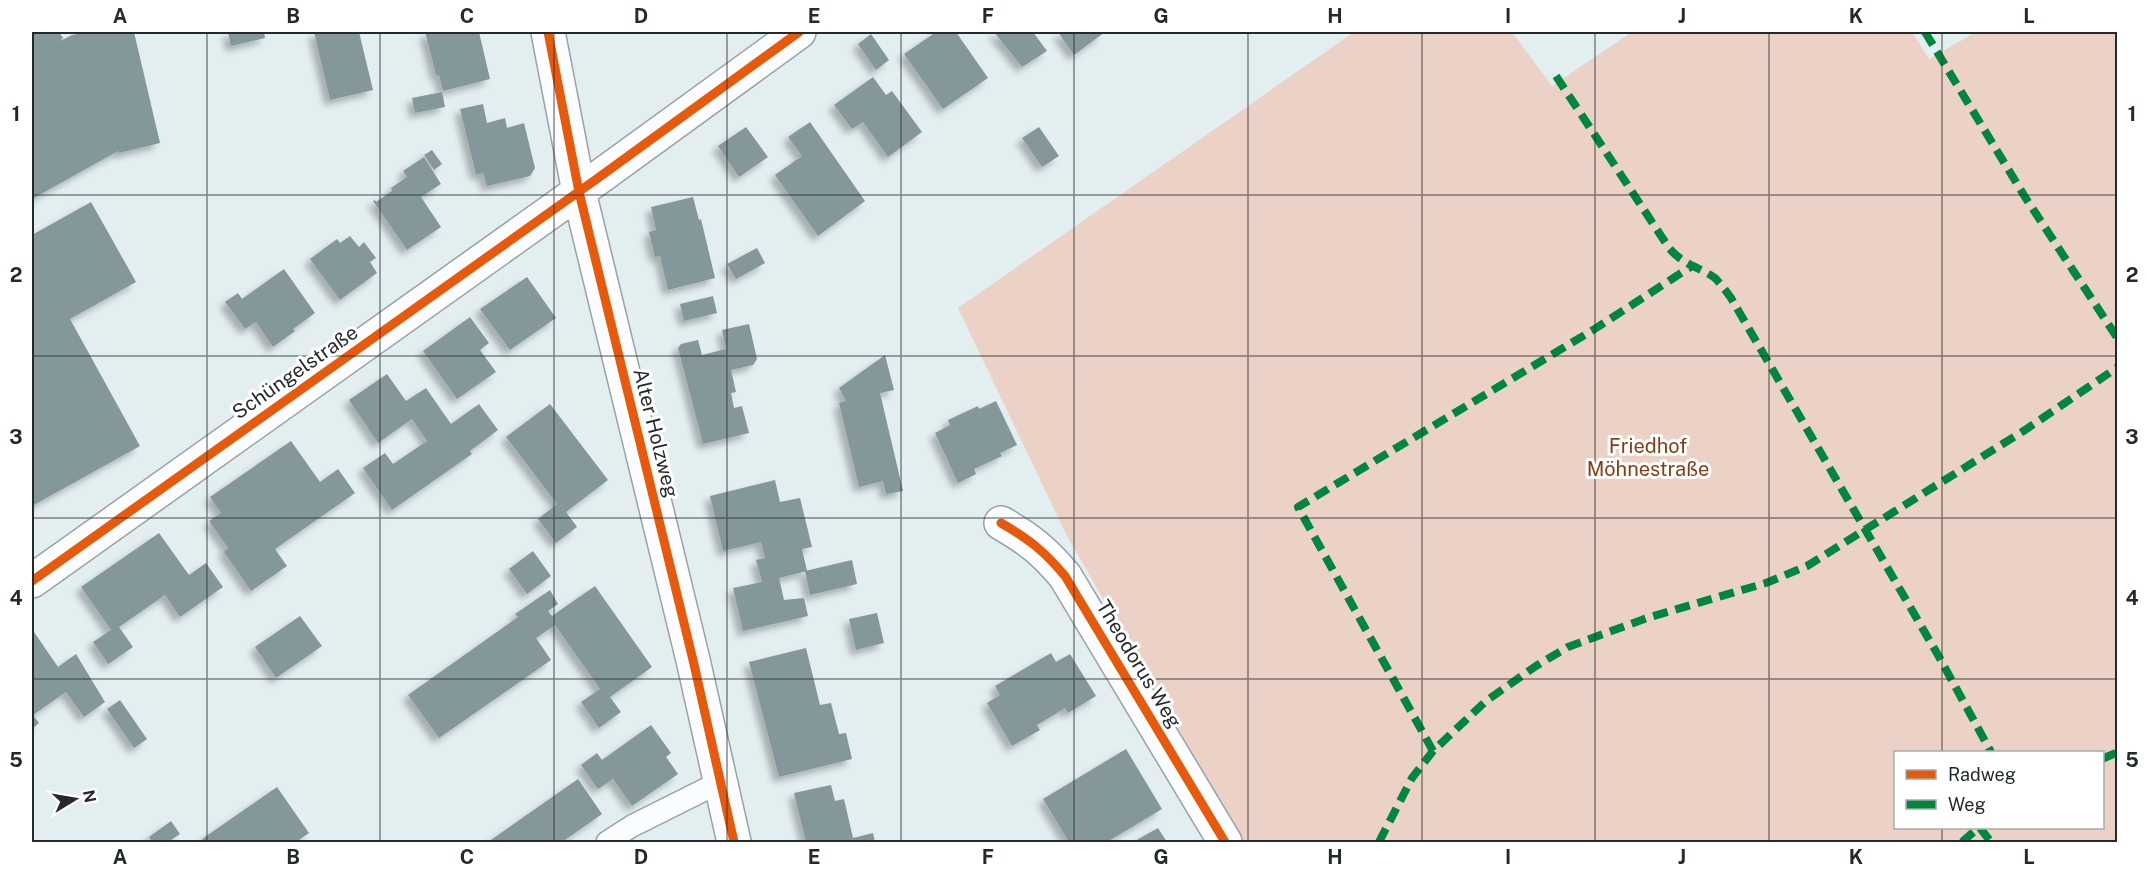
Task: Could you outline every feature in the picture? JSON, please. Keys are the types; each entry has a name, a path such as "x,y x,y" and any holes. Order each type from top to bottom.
{"street":[{"name":"Alter Holzweg","path":"548,32 579,192 693,660 734,843"},
{"name":"Schüngelstraße","path":"32,581 579,192 799,32"},
{"name":"Theodorus Weg","path":"1000,523 1024,536 1043,551 1065,576 1225,843"}],"lane":[{"path":"607,843 632,826 720,782"}],"green space":[{"name":"Friedhof Möhnestraße","path":"1354,32 1512,32 1552,86 1632,32 1912,32 1929,59 1976,32 2117,32 2117,842 1243,842 1066,534 958,308"}],"building":[{"path":"32,32 59,32 63,38 60,41 72,35 88,32 134,32 160,143 119,153 118,151 32,199"},
{"path":"228,32 264,32 265,38 231,46"},
{"path":"314,32 359,32 373,90 330,100"},
{"path":"425,32 479,32 490,79 443,91 439,75 436,75"},
{"path":"936,32 956,32 988,78 943,109 904,54"},
{"path":"994,32 1033,32 1047,51 1022,67"},
{"path":"1058,32 1105,32 1074,55"},
{"path":"871,34 889,60 876,70 858,44"},
{"path":"873,77 886,95 892,91 922,132 888,157 863,122 852,129 834,105"},
{"path":"442,92 445,107 415,113 412,98"},
{"path":"483,104 487,123 505,118 507,128 524,123 535,168 530,176 487,186 483,173 476,175 460,109"},
{"path":"810,122 865,201 818,236 775,175 802,156 788,137"},
{"path":"746,127 768,157 739,177 718,146"},
{"path":"1039,127 1059,156 1042,167 1022,138"},
{"path":"432,150 442,164 434,170 424,155"},
{"path":"424,157 441,184 421,197 441,227 407,250 373,201 376,202 392,191 391,188 407,177 403,171"},
{"path":"693,197 699,220 701,219 715,278 668,290 660,256 655,257 649,232 656,230 651,207"},
{"path":"91,202 136,282 70,319 140,446 32,506 32,235"},
{"path":"350,236 359,247 364,242 376,258 370,262 377,273 340,300 310,259 337,239 340,243"},
{"path":"757,248 765,263 736,279 727,264"},
{"path":"284,269 315,313 273,347 256,322 245,329 225,302 238,293 242,299"},
{"path":"527,277 556,318 510,350 480,309"},
{"path":"713,296 717,313 684,321 680,304"},
{"path":"470,317 489,343 480,350 496,372 457,399 423,351"},
{"path":"749,324 757,359 753,365 731,370 736,392 731,393 734,408 742,406 749,433 703,444 678,348 681,344 698,340 702,355 726,349 722,330"},
{"path":"885,355 894,390 880,393 903,491 886,494 883,481 859,487 839,403 846,401 839,388"},
{"path":"387,374 406,401 426,388 451,424 479,404 498,430 470,451 472,454 392,510 363,468 385,453 393,464 427,441 412,419 378,443 349,400"},
{"path":"996,401 1017,445 1000,453 1002,456 974,469 976,474 958,483 935,433 950,425 948,420 978,406 979,409"},
{"path":"550,404 608,480 566,512 577,527 556,543 538,519 557,504 506,437"},
{"path":"291,441 320,482 338,469 355,493 275,549 287,566 251,591 224,552 228,548 209,521 221,513 210,497"},
{"path":"775,480 780,502 800,498 812,547 802,549 807,571 779,578 784,600 804,598 808,616 743,631 733,588 762,582 756,560 765,558 761,542 723,551 710,496"},
{"path":"159,533 189,575 206,563 223,587 180,617 165,595 119,627 133,647 108,664 93,642 111,630 81,587"},
{"path":"533,551 551,576 527,594 509,569"},
{"path":"852,560 857,584 810,595 805,571"},
{"path":"595,586 652,667 610,697 621,712 599,728 581,702 600,689 555,625 536,638 551,660 439,738 408,695 518,617 515,614 550,590 558,604 548,611 552,616"},
{"path":"877,613 884,643 856,650 849,619"},
{"path":"300,616 322,646 276,678 255,647"},
{"path":"32,629 58,667 76,654 105,702 84,717 66,692 33,715 39,723 32,729"},
{"path":"806,648 820,705 831,703 839,734 846,733 852,759 779,777 749,662"},
{"path":"1051,653 1056,662 1070,654 1096,696 1068,713 1065,708 1037,725 1040,730 1012,746 987,703 1000,695 995,686"},
{"path":"120,700 147,739 134,748 107,709"},
{"path":"651,725 671,753 666,757 678,774 632,806 613,779 598,789 581,765 597,753 602,760"},
{"path":"1126,749 1162,809 1107,842 1069,842 1043,799"},
{"path":"578,779 602,814 562,842 488,842"},
{"path":"831,785 835,801 844,799 853,838 873,833 875,842 806,842 794,793"},
{"path":"277,787 309,833 296,842 205,842 202,839"},
{"path":"171,821 180,834 168,842 152,842 149,837"},
{"path":"1158,828 1167,842 1133,842"}],"marked path":[{"path":"1925,32 2025,197 2118,339"},
{"path":"1556,76 1669,248 1686,262 1715,278 1731,298 1938,655 1990,751"},
{"path":"1433,751 1298,507 1593,330 1692,266"},
{"path":"1379,842 1412,778 1433,751 1486,701 1536,666 1568,647 1647,618 1766,583 1807,566 2025,430 2118,367"},
{"path":"2104,758 2118,752"},
{"path":"1962,842 1977,829"},
{"path":"1981,829 1991,842"}],"cycle path":[{"path":"548,32 579,192 693,660 734,842"},
{"path":"32,581 799,32"},
{"path":"1001,523 1036,546 1065,576 1225,842"}]}
